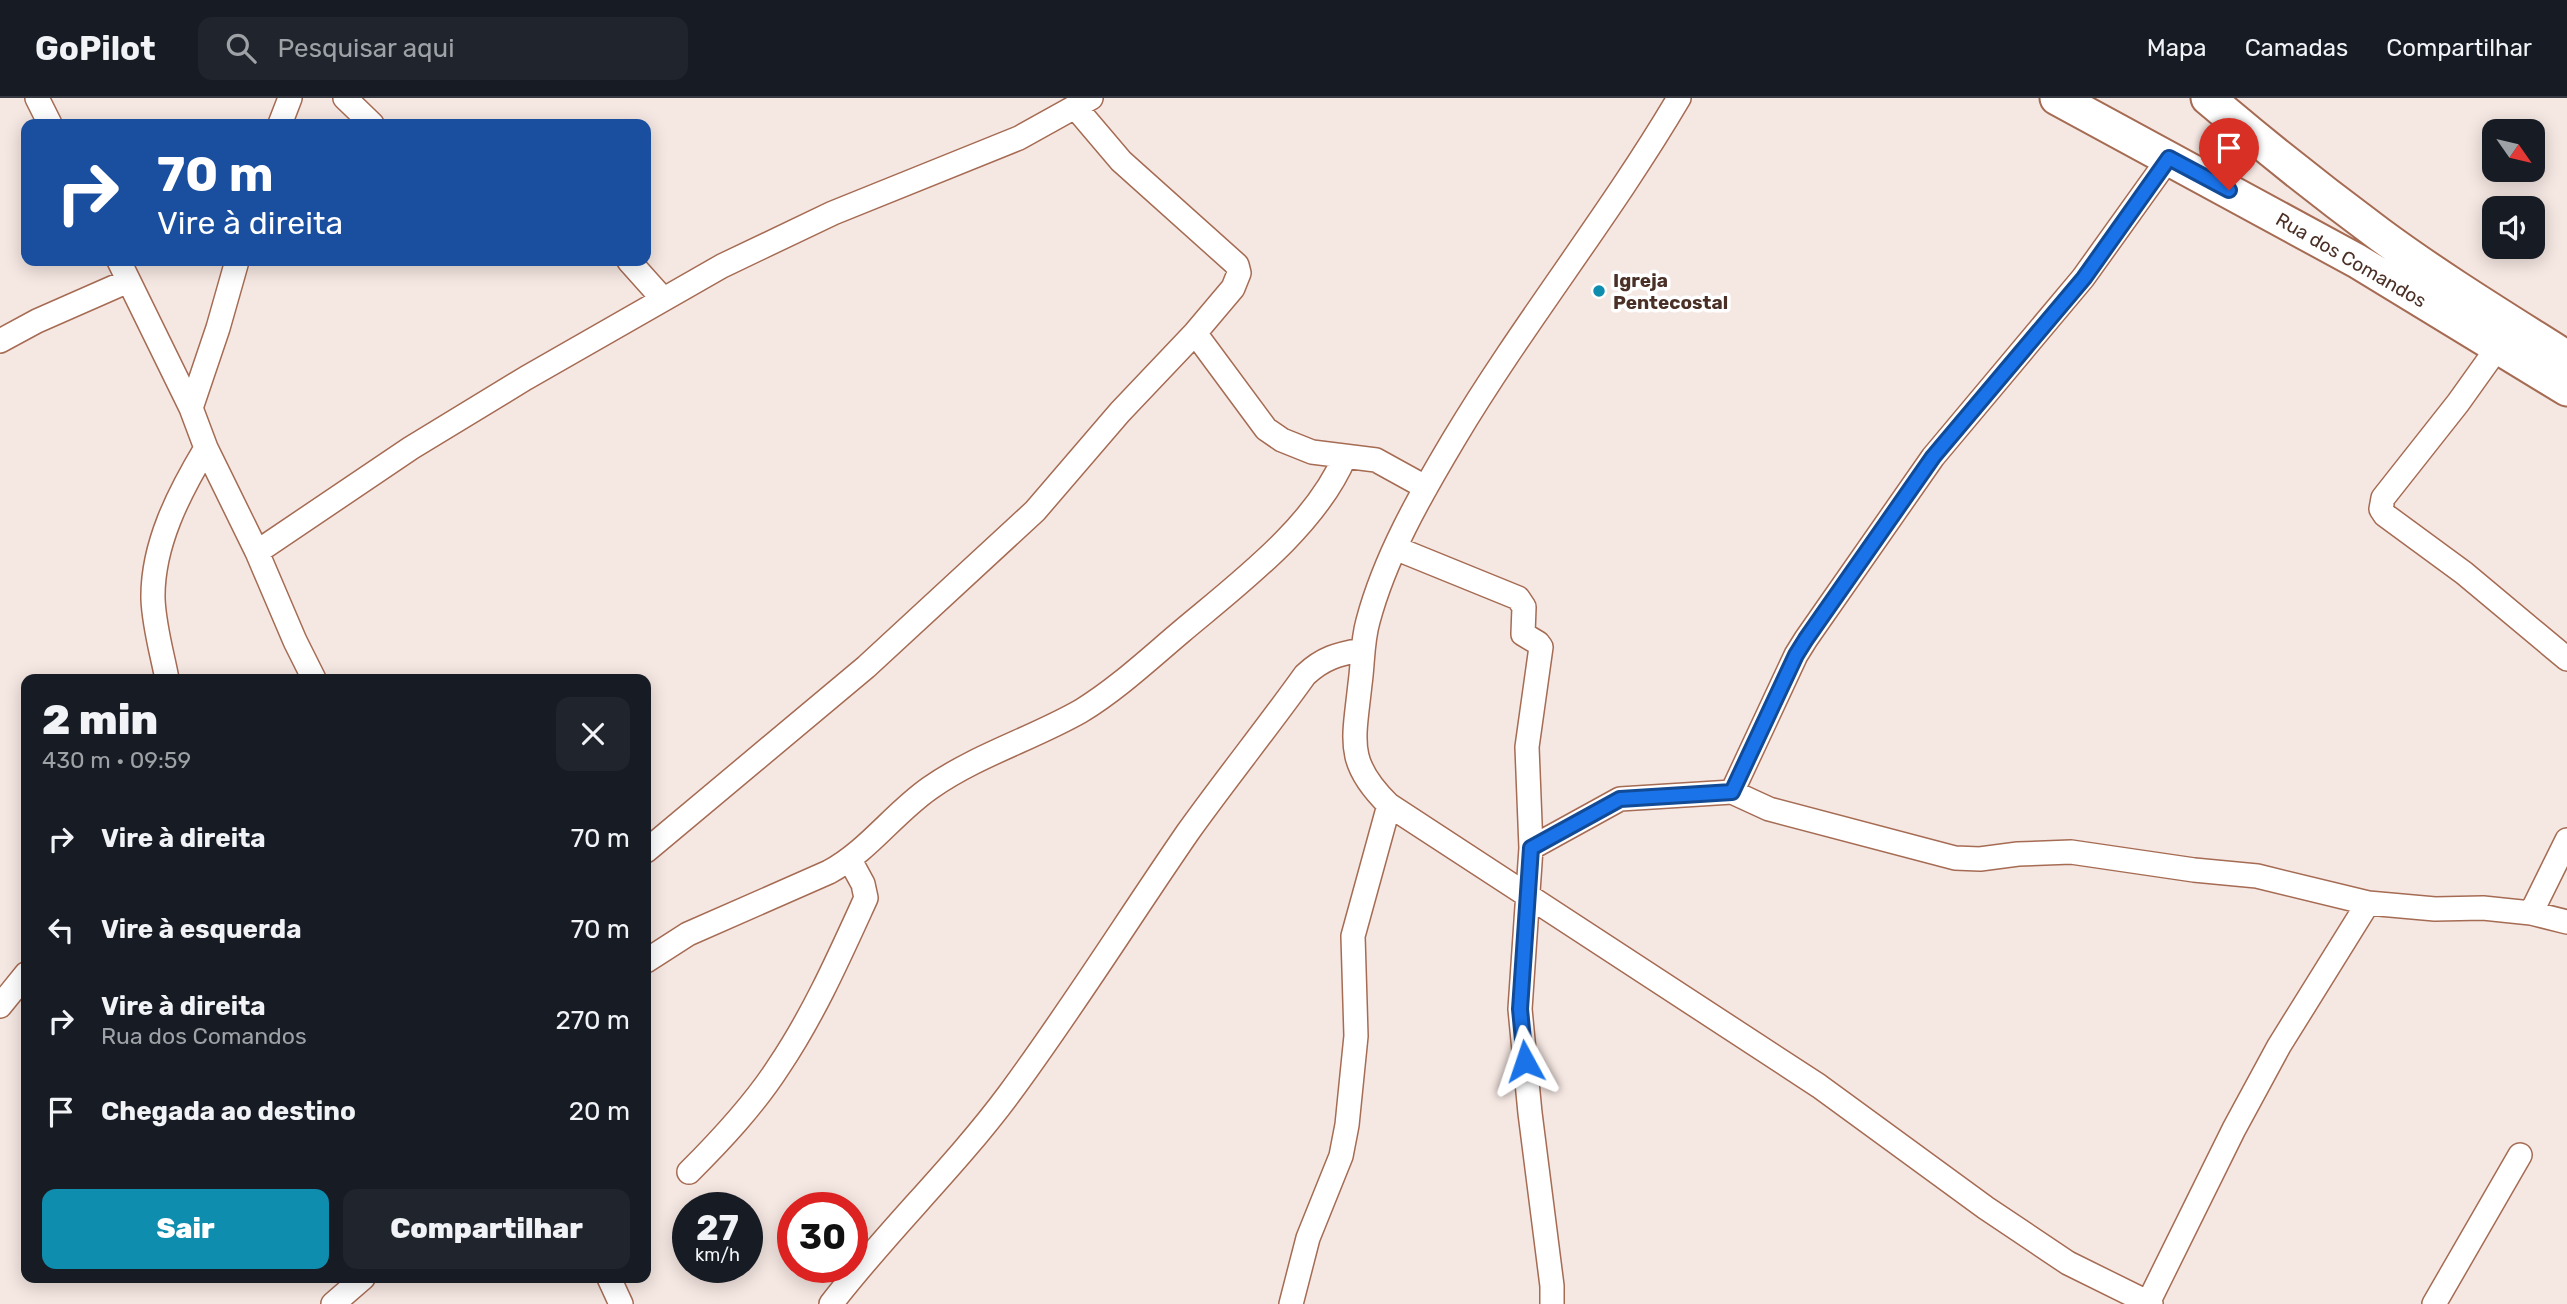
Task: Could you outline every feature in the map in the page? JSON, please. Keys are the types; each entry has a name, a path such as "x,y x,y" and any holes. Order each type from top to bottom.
{"main road":[{"name":"Rua dos Comandos","path":"2057,98 2357,261 2567,389"},
{"path":"2112,98 2111,105 2117,117 2156,151"},
{"name":"Rua dos Comandos","path":"2208,98 2292,168 2381,235 2469,296 2567,358"}],"street":[{"path":"37,98 48,119"},
{"path":"283,119 290,98"},
{"path":"345,98 367,119"},
{"path":"1679,98 1652,144 1482,391 1425,487 1395,548 1377,592 1362,650 1354,747 1359,765 1370,786 1389,805 1819,1086 1986,1208 2068,1262 2149,1303 2234,1129 2279,1046 2368,903"},
{"path":"257,552 411,448 663,299 833,213 1019,138 1084,103 1121,161 1237,265 1239,273 1233,288 1195,333 1120,412 1035,511 1007,538 866,667 651,848"},
{"path":"1732,792 1806,639 1933,457 2084,278 2156,151"},
{"path":"191,408 236,266"},
{"path":"633,266 663,299"},
{"path":"0,341 124,271 191,408 206,448 257,552 312,674"},
{"path":"1195,333 1273,436 1312,452 1376,460 1425,487"},
{"path":"2498,347 2458,403 2383,498 2381,509 2385,515 2485,589 2567,659"},
{"path":"166,674 153,599 155,572 165,530 181,490 206,448"},
{"path":"651,958 688,934 829,872 850,860 928,789 962,767 1082,710 1145,662 1246,577 1300,525 1318,504 1338,473 1345,456"},
{"path":"1395,548 1518,598 1522,603 1523,634 1541,647 1527,747 1531,848 1520,1009 1530,1113 1551,1272 1552,1304"},
{"path":"831,1304 865,1260 927,1192 1007,1096 1087,985 1189,831 1306,676 1323,660 1334,655 1362,650"},
{"path":"1531,848 1620,799 1732,792 1769,809 1955,858 1980,859 2071,852 2194,870 2257,876 2368,903 2435,909 2483,908 2530,913 2567,922"},
{"path":"1291,1304 1305,1248 1341,1156 1347,1125 1356,1027 1353,936 1389,805"},
{"path":"2530,913 2567,840"},
{"path":"689,1172 740,1117 778,1067 822,990 866,898 863,884 850,860"},
{"path":"0,1006 21,980"},
{"path":"2434,1304 2520,1155"},
{"path":"333,1304 357,1283"},
{"path":"611,1283 621,1304"}],"place":[{"name":"Igreja Pentecostal","path":"1599,291"}],"route":[{"path":"1525,1061 1520,1009 1531,848 1620,799 1732,792 1806,639 1933,457 2084,278 2169,158 2229,190"}]}
